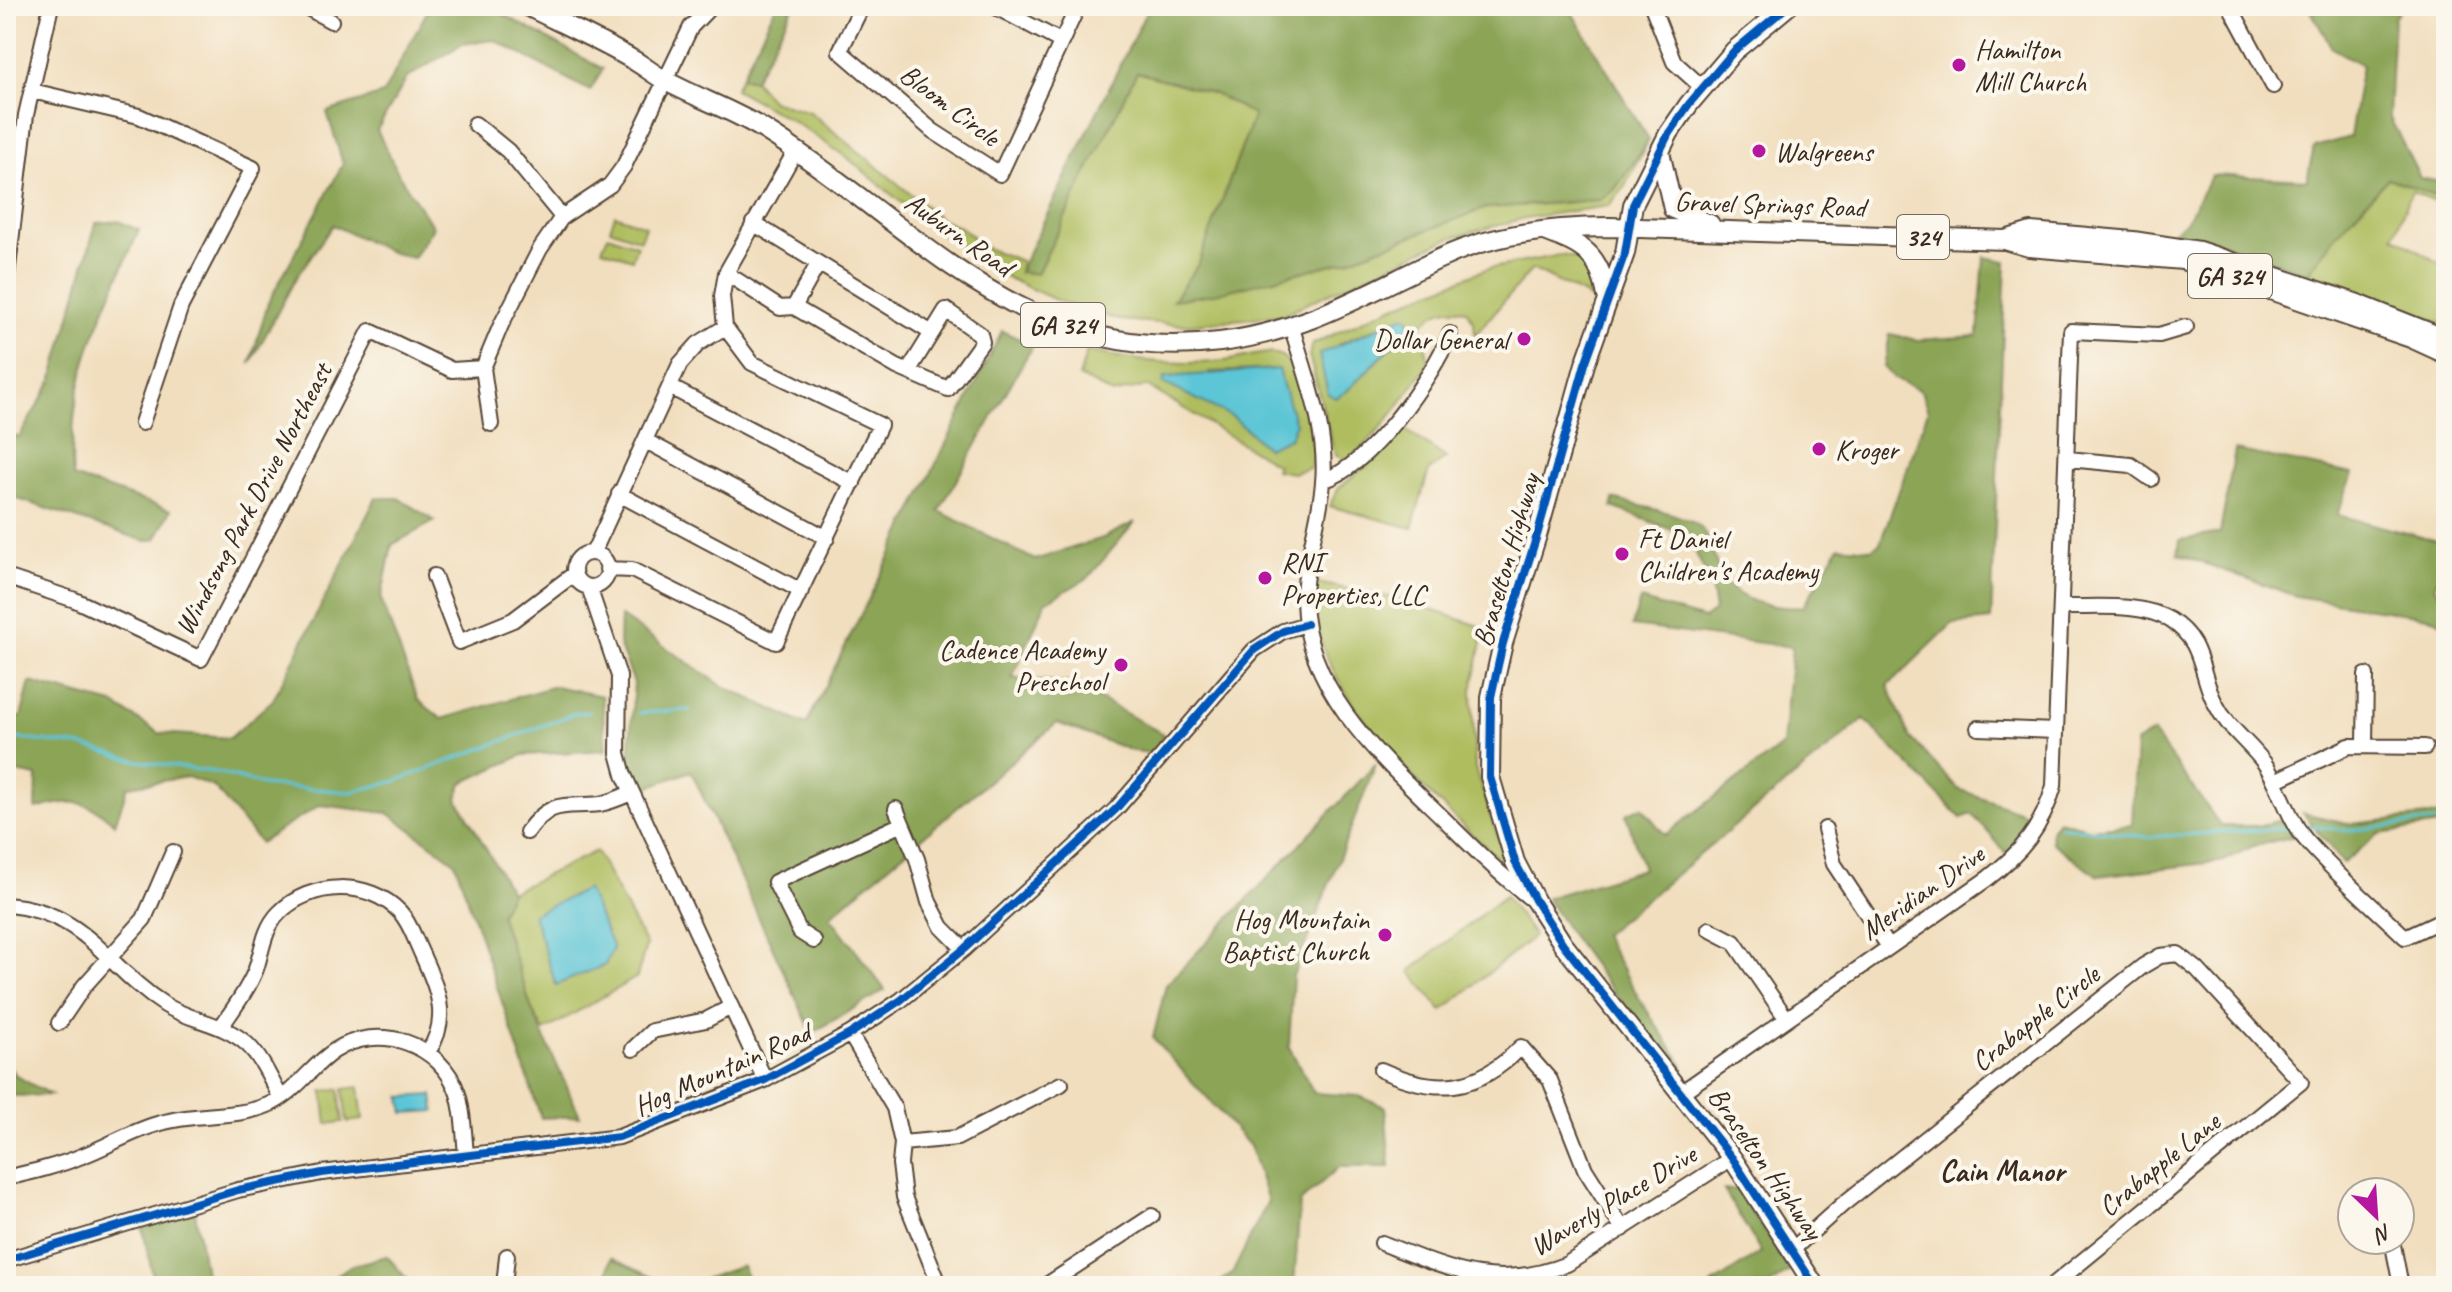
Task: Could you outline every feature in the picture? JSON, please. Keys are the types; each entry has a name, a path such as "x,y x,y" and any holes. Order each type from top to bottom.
{"main road":[{"name":"Auburn Road","path":"527,6 636,61 665,80 720,105 823,167 903,233 993,295 1076,330 1138,343 1215,343 1292,328 1370,296 1440,259"},
{"name":"Braselton Highway","path":"1788,6 1734,51 1703,88 1660,152 1633,205 1625,253 1585,364 1503,643 1491,697 1490,777 1515,862 1536,902 1563,944 1732,1158 1815,1286"},
{"path":"1660,152 1673,209 1690,219 1736,231"},
{"name":"Gravel Springs Road","path":"1440,259 1494,241 1562,227 2005,240 2029,247 2183,260 2411,338 2446,354"},
{"path":"1545,231 1576,244 1593,257 1603,273 1608,299"},
{"name":"Gravel Springs Road","path":"2005,240 2031,232 2133,241 2199,251 2358,304 2446,339"}],"street":[{"path":"6,284 13,156 32,91 51,6"},
{"path":"304,6 331,21"},
{"path":"491,424 483,368 540,249 562,217 610,185 635,147 691,27 711,6"},
{"name":"Bloom Circle","path":"862,6 840,51 933,131 1000,174 1078,6"},
{"path":"994,6 1060,41"},
{"path":"1652,6 1674,62 1703,88"},
{"path":"2230,6 2273,86"},
{"path":"32,91 139,116 253,168 181,306 142,423"},
{"path":"475,124 508,151 562,217"},
{"path":"607,569 632,570 776,642 880,425 752,363 725,327 722,296 726,273 796,150"},
{"path":"753,223 932,333"},
{"path":"794,307 818,264"},
{"path":"726,273 780,308 794,307 909,370 948,389 982,342 975,328 946,310 909,370"},
{"path":"593,553 680,364 698,344 725,327"},
{"name":"Meridian Drive","path":"1682,1092 2014,859 2046,816 2054,786 2071,331 2159,335 2186,327"},
{"path":"1292,328 1316,414 1324,480 1307,567 1306,624 1339,702 1373,750 1500,874 1536,902"},
{"name":"Windsong Park Drive Northeast","path":"6,577 75,600 201,659 370,331 452,370 467,372 483,368"},
{"path":"1324,480 1345,472 1363,458 1438,364 1450,334"},
{"path":"670,387 853,483"},
{"path":"646,441 827,538"},
{"path":"2068,459 2131,465 2151,479"},
{"path":"619,494 801,591"},
{"path":"589,587 603,581 607,569 605,560 593,553 584,554 576,561 574,574 578,582 589,587 619,676 618,753 631,793 765,1080"},
{"path":"434,576 459,642 513,620 574,574"},
{"path":"2062,607 2148,612 2169,620 2187,634 2203,661 2213,701 2229,726 2257,753 2277,780 2303,837 2405,937 2446,918"},
{"name":"Hog Mountain Road","path":"6,1260 238,1190 322,1173 619,1137 765,1080 850,1034 901,1000 964,949 1116,809 1256,647 1283,631 1306,624"},
{"path":"2365,744 2366,675"},
{"path":"1978,728 2056,731"},
{"path":"2277,780 2332,751 2365,744 2425,747"},
{"path":"527,832 541,812 565,804 602,804 631,793"},
{"path":"896,809 929,902 942,927 964,949"},
{"path":"814,941 800,932 775,882 902,824"},
{"path":"1825,829 1834,864 1889,947"},
{"path":"59,1023 109,956 144,919 173,852"},
{"path":"221,1027 255,971 277,914 310,892 326,888 360,890 400,912 436,986 442,1012 441,1026 428,1052"},
{"path":"6,905 42,910 66,920 166,1005 221,1027 254,1052 281,1098"},
{"path":"1709,929 1734,942 1786,1018"},
{"name":"Crabapple Circle","path":"1793,1249 1842,1205 2160,956 2178,954 2197,969 2301,1082"},
{"path":"633,1049 652,1031 706,1020 729,1008"},
{"path":"850,1034 894,1108 902,1143 900,1164 904,1197 940,1286"},
{"path":"6,1178 66,1163 158,1123 249,1111 281,1098 318,1063 349,1042 383,1037 401,1040 428,1052 444,1069 458,1094 466,1155"},
{"path":"1381,1070 1407,1082 1433,1087 1453,1086 1493,1073 1521,1047 1550,1080 1585,1169 1623,1229"},
{"name":"Crabapple Lane","path":"2052,1286 2301,1082"},
{"path":"902,1143 957,1138 1061,1084"},
{"name":"Waverly Place Drive","path":"1382,1243 1482,1279 1511,1281 1541,1276 1567,1264 1732,1158"},
{"path":"1045,1286 1152,1216"},
{"path":"504,1286 507,1256"},
{"path":"2395,1256 2401,1286"}],"green space":[{"path":"430,6 488,6 603,69 590,91 495,40 462,44 407,78 377,130 399,175 433,227 413,258 390,252 333,225 297,276 250,364 268,303 343,164 327,112 383,94"},
{"path":"776,6 794,6 754,80 741,77"},
{"path":"1149,6 1568,6 1649,140 1615,189 1600,200 1486,208 1348,260 1218,293 1173,300 1199,263 1254,115 1215,94 1137,72 1037,274 1019,272"},
{"path":"2308,6 2403,6 2394,18 2389,116 2420,178 2446,183 2446,199 2388,178 2336,235 2307,274 2241,249 2174,231 2186,221 2212,175 2307,180 2314,147 2350,137 2362,65 2332,48"},
{"path":"1136,72 1215,94 1254,114 1199,263 1175,300 1218,293 1348,260 1486,208 1600,200 1615,189 1649,140 1623,190 1608,206 1525,218 1447,239 1282,315 1186,325 1119,320 1058,301 1010,279 927,224 849,159 793,121 735,89 741,77 754,80 772,101 810,112 941,219 962,228 986,248 1021,261 1019,272 1055,236"},
{"path":"2388,178 2446,199 2446,206 2412,191 2394,236 2446,267 2446,325 2307,274 2336,235"},
{"path":"615,215 645,226 640,240 610,229"},
{"path":"118,221 139,230 100,320 81,378 72,442 73,477 171,510 156,539 145,541 6,495 6,434 19,437 52,381 96,223"},
{"path":"608,235 637,245 632,259 602,249"},
{"path":"1561,255 1580,259 1592,283 1590,298 1532,269 1475,335 1474,322 1466,310 1446,309 1436,313 1421,326 1429,362 1402,402 1358,451 1346,460 1335,455 1309,355 1313,344 1387,309 1486,269","holes":["1402,317 1410,329 1347,391 1338,344"]},
{"path":"1984,257 2006,261 1991,620 1952,624 1888,686 1910,737 1958,789 2037,818 2007,854 1972,814 1961,818 1864,719 1603,935 1642,1003 1683,1065 1677,1066 1608,985 1546,898 1643,869 1626,814 1642,807 1665,835 1783,745 1792,647 1632,626 1640,600 1704,619 1715,611 1711,585 1688,536 1612,507 1614,499 1696,524 1705,534 1727,584 1746,598 1781,607 1803,607 1839,546 1871,549 1880,543 1928,411 1921,391 1894,378 1884,367 1890,334 1917,340 1978,336"},
{"path":"1002,331 1033,345 939,511 1035,560 1103,538 1135,522 1088,578 1046,602 1012,678 1071,683 1163,734 1155,754 1130,750 1057,723 830,916 885,990 812,1033 691,771 640,790 629,761 634,683 619,644 620,616 721,685 806,725"},
{"path":"1087,351 1172,363 1277,354 1290,364 1295,375 1315,456 1310,468 1293,473 1275,470 1277,465 1147,386 1113,394 1079,377","holes":["1278,369 1267,448 1233,417 1203,401 1209,372"]},
{"path":"1400,426 1446,458 1429,470 1412,528 1329,506 1339,488 1380,454"},
{"path":"2235,450 2353,474 2337,515 2446,543 2446,564 2434,587 2446,599 2446,627 2434,618 2296,596 2178,554 2180,540 2220,533"},
{"path":"376,498 398,498 435,521 392,545 381,599 418,700 442,719 555,686 602,696 606,750 523,755 462,783 457,798 511,892 500,914 532,1010 580,1116 541,1118 455,862 388,813 320,805 260,843 214,787 188,777 128,786 115,824 96,810 78,803 59,803 36,809 37,776 6,770 6,721 21,717 30,682 113,704 159,733 230,738 273,700"},
{"path":"1312,582 1403,600 1485,628 1472,690 1475,768 1508,867 1412,776 1351,701 1329,662 1315,622"},
{"path":"2153,733 2221,826 2257,826 2286,819 2295,836 2253,846 2224,861 2098,876 2052,843 2051,830 2058,820 2091,829 2132,825 2136,742"},
{"path":"1376,764 1293,976 1289,1047 1314,1093 1359,1096 1385,1107 1390,1167 1339,1167 1300,1202 1294,1286 1215,1286 1233,1272 1268,1201 1250,1146 1153,1038 1166,985"},
{"path":"2303,813 2351,824 2446,814 2446,824 2379,834 2343,863"},
{"path":"596,851 646,945 637,977 544,1031 532,1010 500,914 511,892","holes":["533,914 601,923 613,948 556,985"]},
{"path":"1505,896 1534,936 1442,1011 1410,971"},
{"path":"6,1064 18,1077 51,1095 6,1096"},
{"path":"359,1087 363,1120 347,1122 343,1089"},
{"path":"339,1089 343,1122 327,1124 323,1091"},
{"path":"1737,1189 1790,1271 1769,1286 1710,1286 1761,1252 1724,1190"},
{"path":"195,1211 207,1286 155,1286 142,1226"},
{"path":"387,1256 413,1286 322,1286 350,1266"},
{"path":"611,1258 671,1286 604,1286"},
{"path":"742,1266 751,1286 684,1286"}],"water":[{"path":"1402,317 1409,317 1410,328 1347,391 1336,398 1328,394 1319,354"},
{"path":"1278,369 1295,424 1290,438 1267,448 1233,417 1163,383 1165,377"},
{"path":"587,889 613,948 605,965 556,985 533,914"},
{"path":"433,1095 435,1111 404,1113 401,1097"}],"waterway":[{"path":"639,713 689,710"},
{"path":"6,737 83,746 138,761 221,773 263,785 351,792 396,781 576,713 589,712"},
{"path":"2305,826 2350,830 2446,820"},
{"path":"2060,826 2148,837 2290,828"}],"cycle path":[{"path":"1788,6 1734,51 1689,104 1669,133 1633,205 1625,253 1585,364 1503,643 1491,697 1490,777 1515,862 1536,902 1563,944 1732,1158 1815,1286"},
{"path":"6,1260 238,1190 322,1173 619,1137 765,1080 850,1034 901,1000 964,949 1116,809 1254,650 1283,631 1306,624"}],"place":[{"name":"Hamilton Mill Church","path":"1959,65"},
{"name":"Walgreens","path":"1759,151"},
{"name":"Dollar General","path":"1524,339"},
{"name":"Kroger","path":"1819,449"},
{"name":"Ft Daniel Children's Academy","path":"1622,554"},
{"name":"RNI Properties, LLC","path":"1265,578"},
{"name":"Cadence Academy Preschool","path":"1121,665"},
{"name":"Hog Mountain Baptist Church","path":"1385,935"}],"district":[{"name":"Cain Manor","path":"2002,1171"}]}
